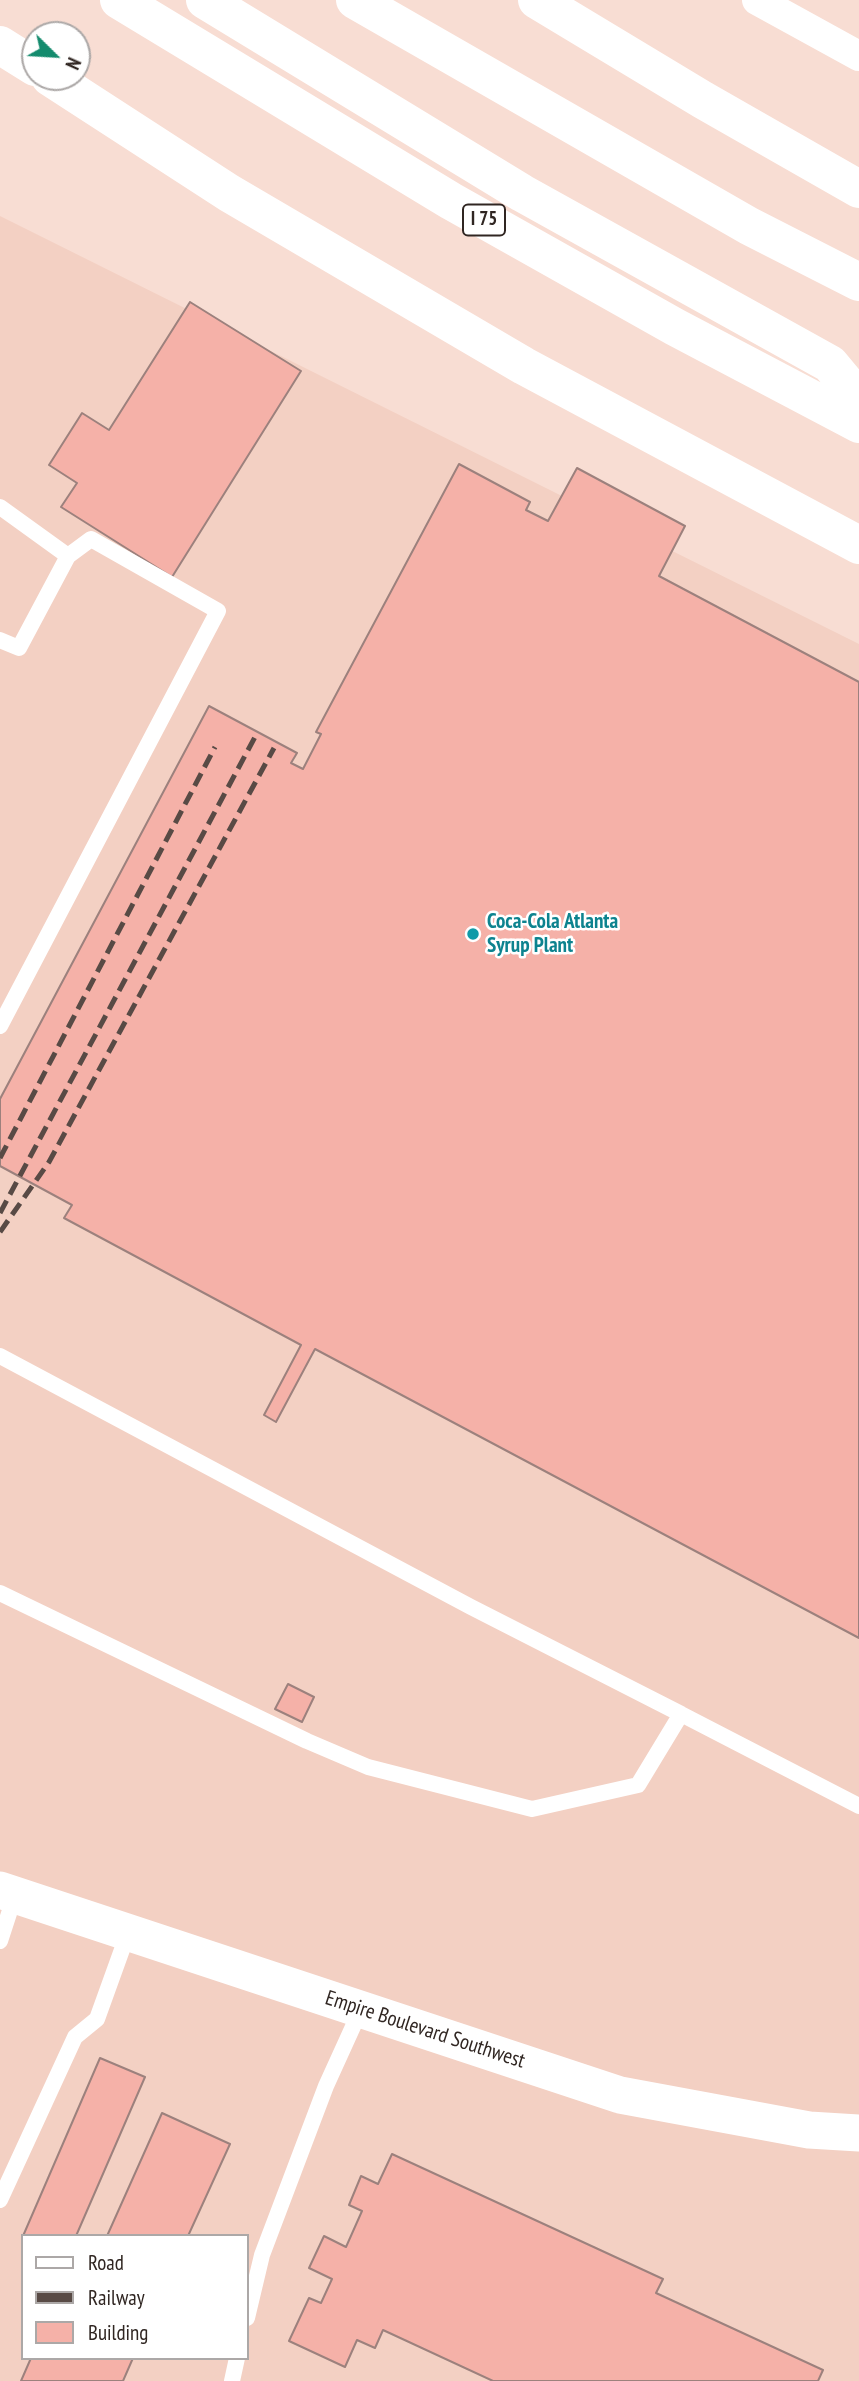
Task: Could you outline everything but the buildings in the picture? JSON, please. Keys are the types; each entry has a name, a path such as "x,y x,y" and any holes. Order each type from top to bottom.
{"highway":[{"name":"I 75","path":"119,0 450,201 676,327 859,424"},
{"path":"205,0 522,193 830,364 859,399"},
{"path":"355,0 749,226 859,282"},
{"path":"537,0 859,190"},
{"path":"0,45 21,59"},
{"path":"72,91 229,193 524,366 859,545"}],"street":[{"path":"757,0 859,56"},
{"name":"Empire Boulevard Southwest","path":"8,1892 620,2095 809,2130 859,2133"}],"lane":[{"path":"0,507 68,556"},
{"path":"0,640 19,648 68,556 91,539 218,611 0,1026"},
{"path":"0,1356 471,1607 859,1806"},
{"path":"0,1593 307,1741 368,1767 532,1809 638,1785 681,1713"},
{"path":"0,1941 8,1892"},
{"path":"0,2200 75,2037 97,2018 128,1933"},
{"path":"248,2314 262,2255 326,2086 361,2009"},
{"path":"232,2381 237,2360"}],"shaded area":[{"path":"0,216 859,644 859,2381 0,2381"}],"railway":[{"path":"0,1213 255,737"},
{"path":"0,1158 215,747"},
{"path":"0,1232 49,1162 274,748"}],"place":[{"name":"Coca-Cola Atlanta Syrup Plant","path":"473,934"}]}
